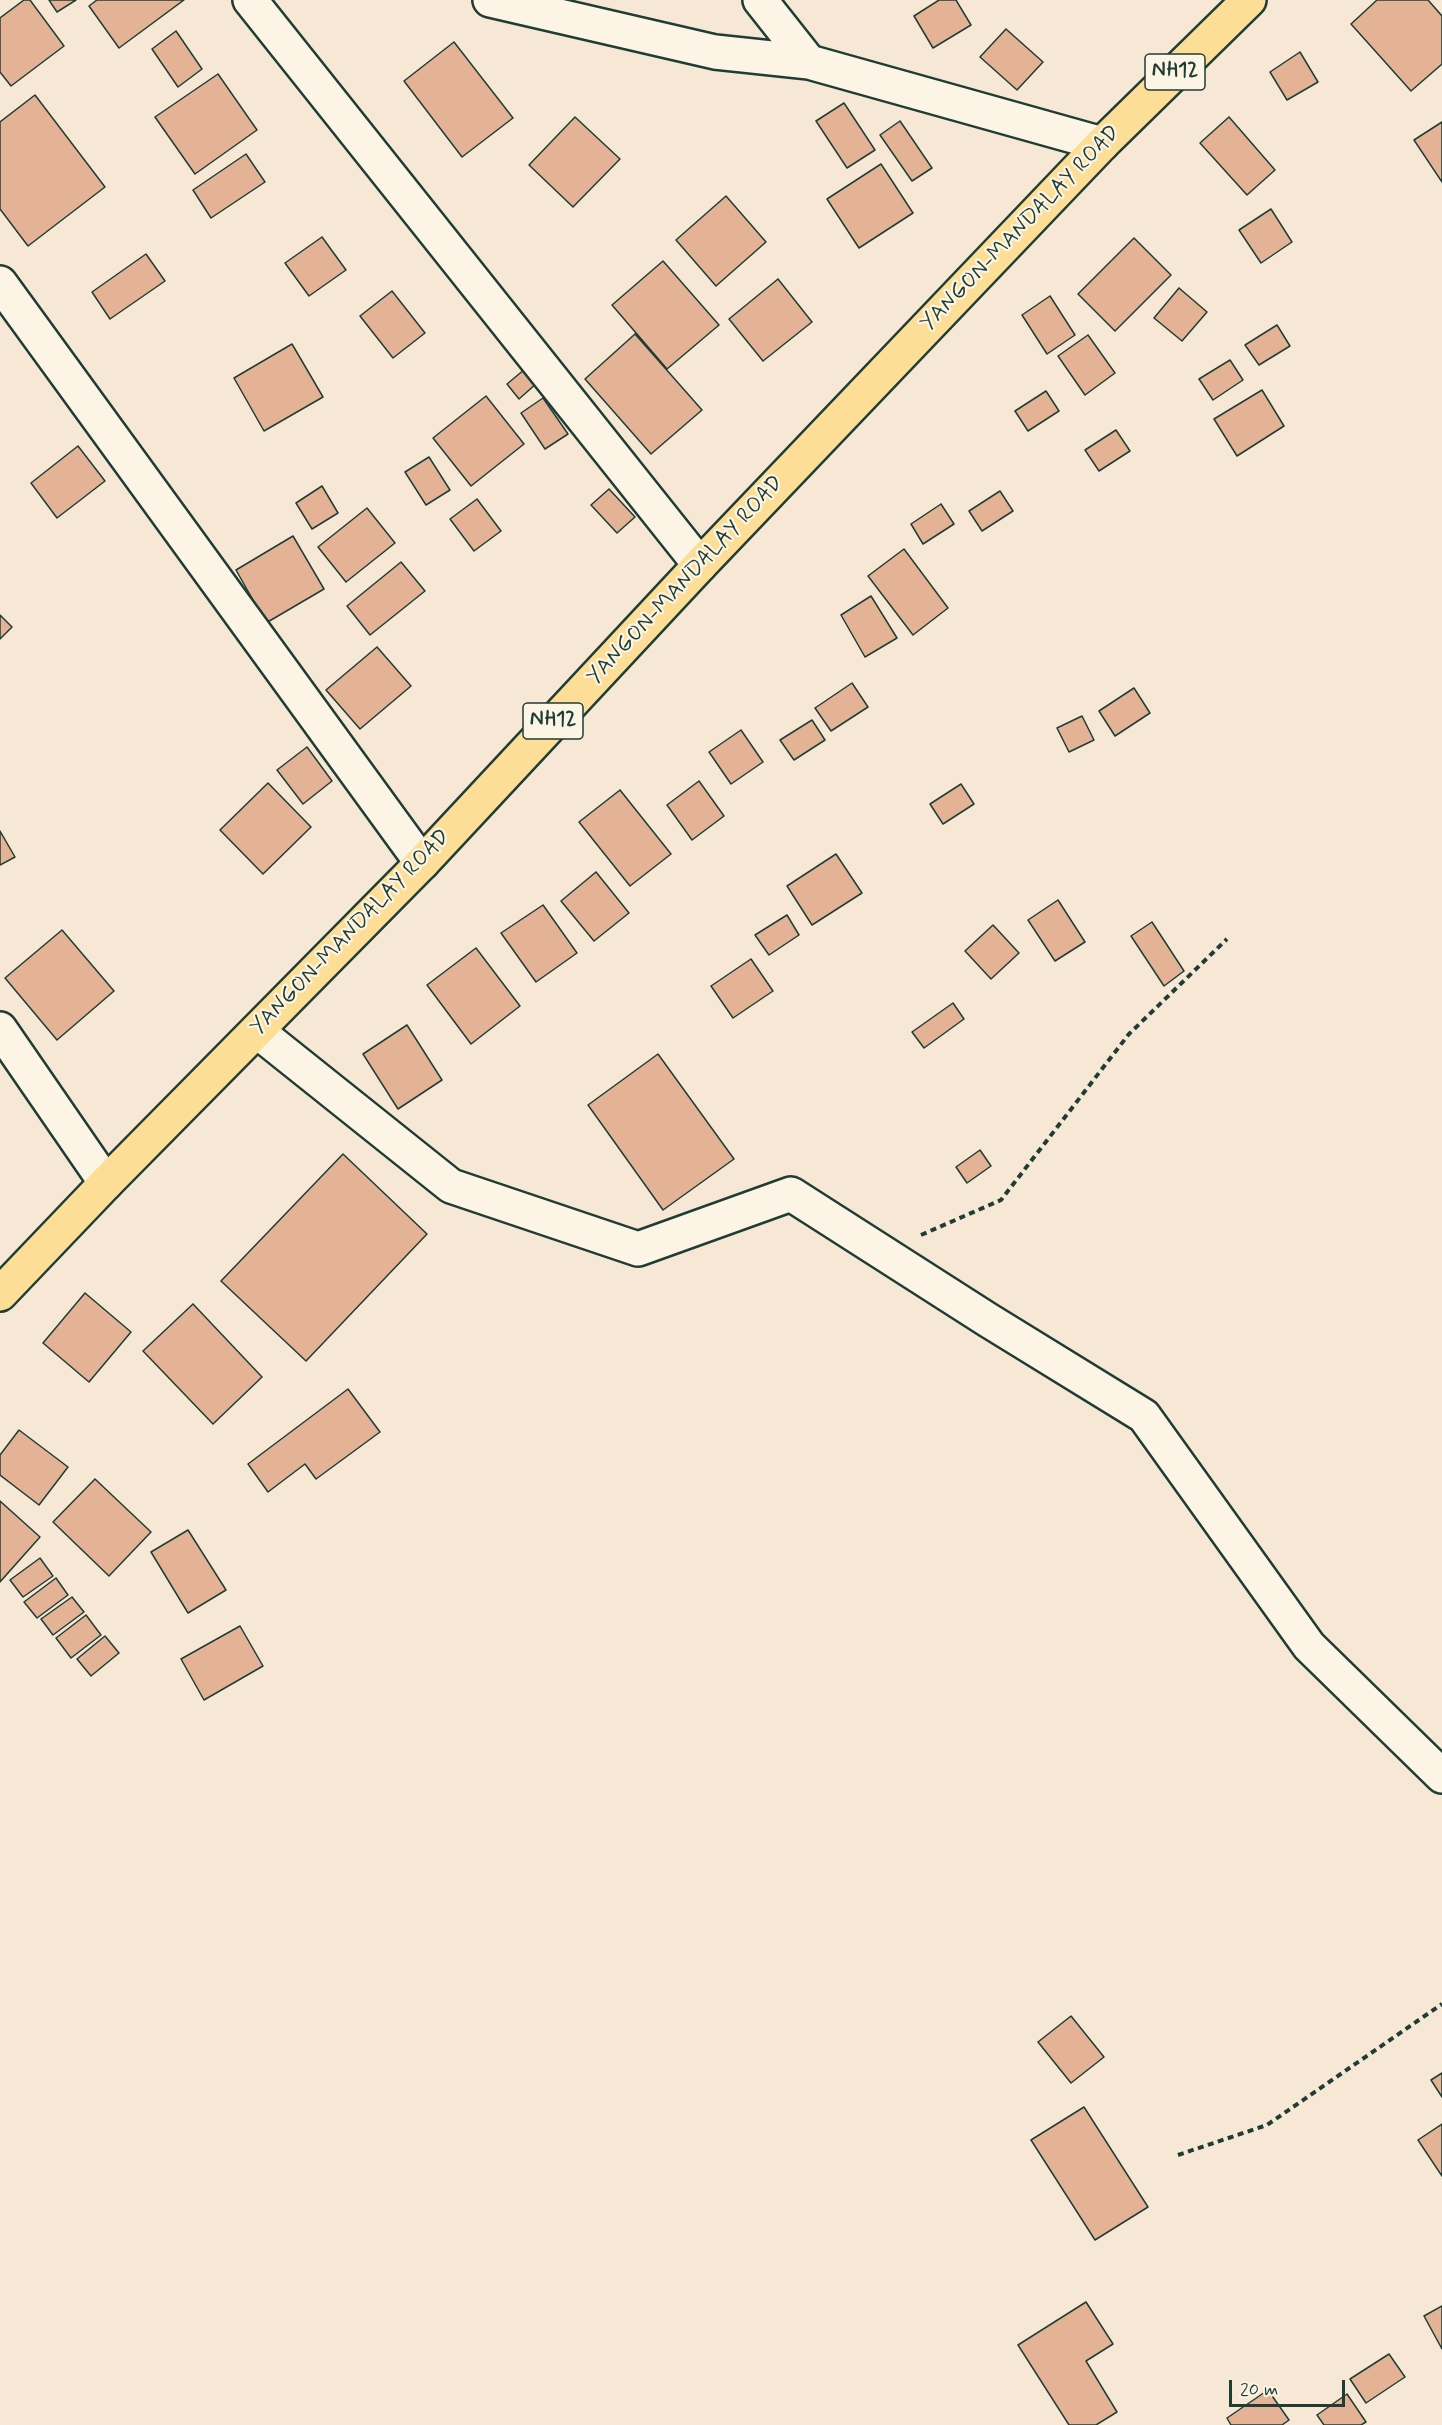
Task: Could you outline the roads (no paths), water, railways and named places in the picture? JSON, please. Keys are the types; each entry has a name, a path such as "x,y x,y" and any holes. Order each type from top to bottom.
{"highway":[{"name":"YANGON-MANDALAY ROAD","path":"0,1294 106,1183 422,863 700,565 1102,144 1250,0"}],"street":[{"path":"250,0 700,565"},
{"path":"490,0 715,52 809,62 1102,144"},
{"path":"760,0 809,62"},
{"path":"0,283 422,863"},
{"path":"0,1029 106,1183"},
{"path":"257,1031 451,1186 638,1249 791,1194 1144,1416 1309,1646 1442,1776"}]}
